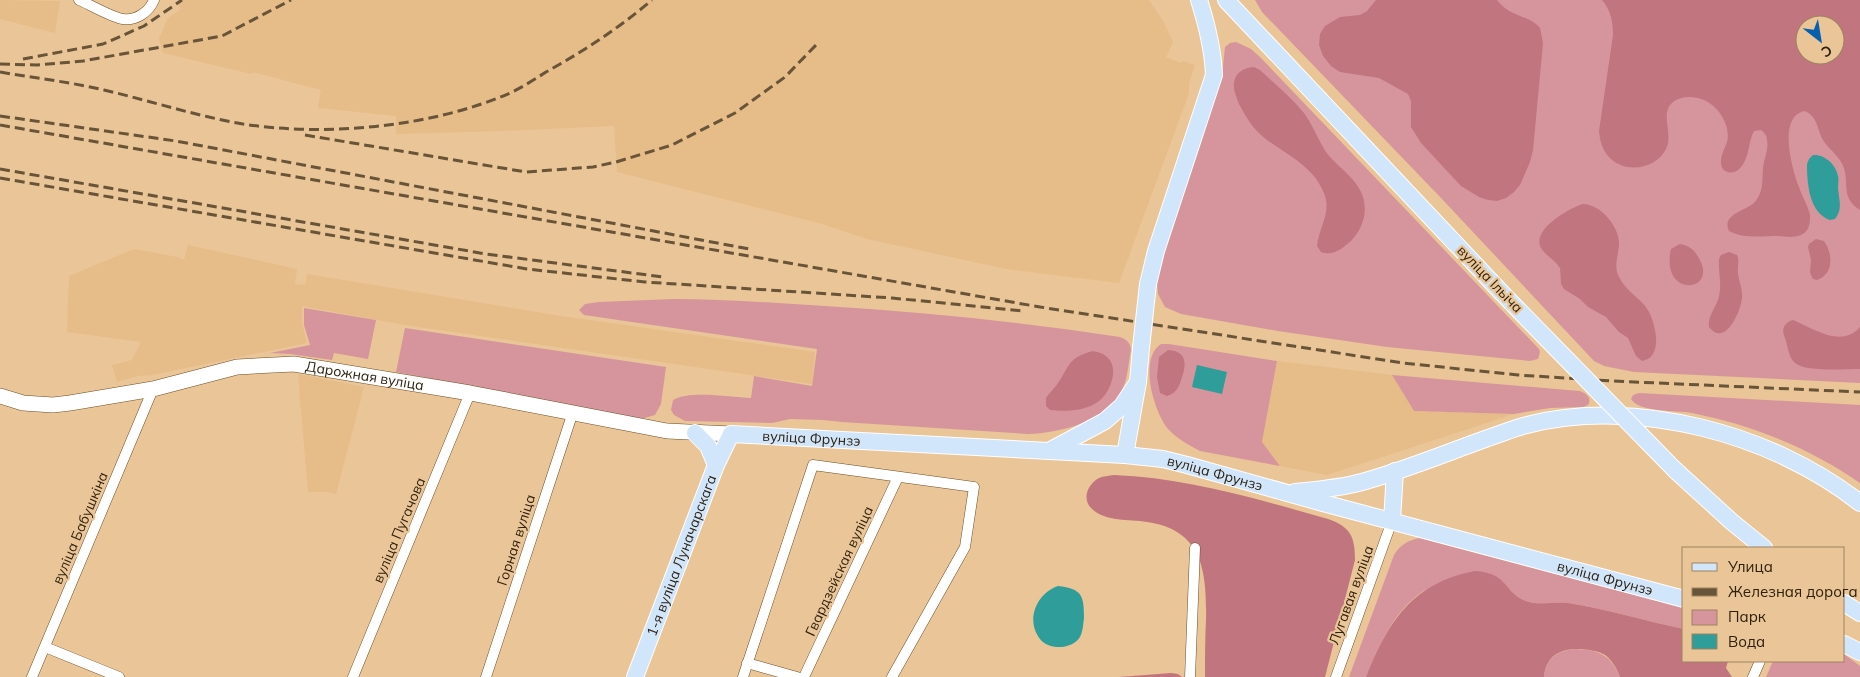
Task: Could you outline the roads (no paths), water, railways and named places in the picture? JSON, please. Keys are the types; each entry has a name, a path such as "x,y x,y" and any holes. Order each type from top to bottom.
{"main road":[{"path":"1125,454 1138,382 1148,284 1156,251 1214,75 1213,53 1208,27 1199,0"},
{"name":"вуліца Ільіча","path":"1226,0 1501,292 1675,470 1763,547"},
{"path":"1049,451 1106,421 1122,406 1138,382"},
{"path":"1288,493 1326,489 1361,482 1526,425 1562,418 1601,416 1696,426 1743,440 1781,454 1819,475 1860,503"},
{"path":"695,433 708,446 716,465"},
{"name":"вуліца Фрунзэ","path":"731,434 1125,454 1163,459 1682,598"},
{"name":"1-я вуліца Луначарскага","path":"635,677 716,465 731,434"},
{"path":"1392,522 1395,471"},
{"path":"1845,604 1860,613"},
{"path":"1845,644 1860,652"}],"street":[{"path":"79,0 122,19 140,17 152,6 154,0"},
{"name":"Дарожная вуліца","path":"0,396 24,403 53,405 152,389 237,367 294,364 470,393 666,431 731,434"},
{"name":"вуліца Бабушкіна","path":"32,677 152,389"},
{"name":"вуліца Пугачова","path":"353,677 470,393"},
{"name":"Горная вуліца","path":"486,677 573,412"},
{"path":"743,677 812,465 974,487 965,547 892,677"},
{"name":"Гвардзейская вуліца","path":"804,677 898,477"},
{"name":"Лугавая вуліца","path":"1336,677 1392,522"},
{"path":"1190,677 1195,548"},
{"path":"45,647 104,674 119,677"},
{"path":"1753,677 1760,662"},
{"path":"747,663 797,677"}],"water":[{"path":"1813,155 1826,158 1837,172 1840,204 1839,212 1835,219 1830,220 1823,216 1813,204 1809,188 1807,164"},
{"path":"1197,365 1227,372 1222,394 1192,387"},
{"path":"1058,586 1072,589 1080,594 1084,618 1083,628 1077,641 1067,646 1055,647 1044,643 1040,639 1036,632 1034,616 1039,601 1044,595"}],"railway":[{"path":"23,59 103,44 144,26 182,0"},
{"path":"0,64 37,65 83,61 222,36 291,0"},
{"path":"0,72 91,87 243,124 275,128 309,129 379,126 447,114 480,105 510,93 614,30 652,0"},
{"path":"305,135 526,172 593,167 672,145 735,113 785,77 818,43"},
{"path":"0,116 176,141 749,249"},
{"path":"0,125 1040,307 1403,363 1518,375 1612,381 1860,392"},
{"path":"0,169 486,254 663,277"},
{"path":"0,178 527,269 645,282 892,298 1023,311"}]}
